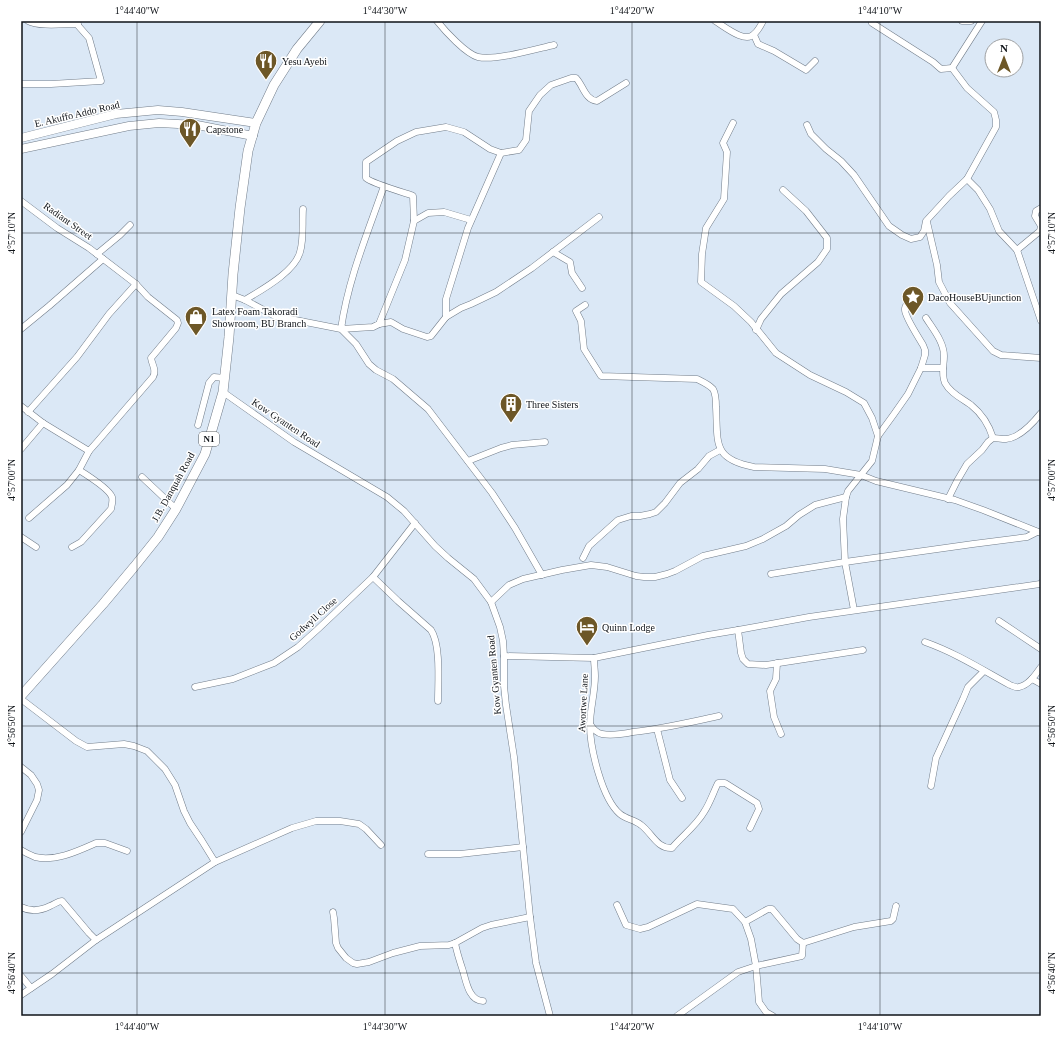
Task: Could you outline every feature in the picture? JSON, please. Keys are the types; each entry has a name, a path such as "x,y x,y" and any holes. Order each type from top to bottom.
{"highway":[{"name":"N1","path":"256,123 284,68 297,49 320,21"},
{"name":"J.B. Danquah Road","path":"21,696 134,568 158,537 176,509 205,454 223,392 242,186 248,151 256,123"}],"main road":[{"name":"E. Akuffo Addo Road","path":"21,138 116,114 158,110 256,123"},
{"path":"21,149 128,126 159,123 197,125 252,136"}],"street":[{"path":"22,84 101,81 89,38 76,23 44,24 31,23 28,21"},
{"path":"437,21 468,52 478,57 495,58 554,45"},
{"path":"715,21 740,36 748,37 754,35 763,21"},
{"path":"962,21 971,21"},
{"path":"872,23 933,62 941,70 952,68 982,21"},
{"path":"754,35 758,44 774,51 806,70 815,61"},
{"path":"807,125 811,134 854,175 889,226 911,239 920,237 924,231 926,221 967,179 996,127 994,112 967,88 952,68"},
{"path":"379,324 404,260 414,221 413,196 368,180 366,178 366,162 396,141 416,132 446,127 464,132 490,149 502,153 519,150 526,140 529,111 540,95 551,86 571,78 576,78 588,98 592,101 596,101 626,83"},
{"path":"733,123 723,143 727,152 724,199 706,228 702,254 701,282 734,306 751,322 776,353 810,375 864,402 872,418 878,436"},
{"path":"446,317 446,299 468,228 502,153"},
{"path":"967,179 978,190 990,209 999,231 1017,250 1041,321"},
{"path":"341,329 353,273 384,186"},
{"path":"756,330 762,319 781,294 818,262 827,249 827,238 806,211 784,190"},
{"name":"Radiant Street","path":"21,201 57,228 89,248 136,284 148,297 177,320 178,323 176,328 151,358 155,370 153,377 89,451"},
{"path":"1017,250 1040,231 1041,226 1035,216 1036,211 1041,208"},
{"path":"245,300 272,283 293,265 300,254 303,210"},
{"path":"414,221 428,213 444,212 472,220"},
{"path":"232,296 245,300 275,316 341,329 373,327 379,324 391,322 403,329 427,337 431,336 446,317 461,308 496,292 532,268 599,217"},
{"path":"926,221 937,265 939,282 950,303 1000,355 1041,358"},
{"path":"96,254 130,225"},
{"path":"553,252 570,262 572,273 582,288"},
{"path":"21,329 103,259"},
{"path":"28,412 77,357 109,314 136,284"},
{"path":"854,610 845,562 843,519 846,498 848,491 872,460 878,436 908,394 921,368 925,350 904,311 911,300"},
{"path":"584,305 576,311 580,321 584,349 601,376 697,379 708,384 714,391 715,396 718,442 720,450 729,459 745,466 825,469 861,475 876,481 955,500 1039,532"},
{"path":"926,318 940,341 944,354 943,376 946,384 961,399 972,406 983,418 993,438"},
{"path":"341,329 356,344 369,364 376,370 393,379 428,409 492,493 515,528 542,575"},
{"path":"921,368 943,368"},
{"path":"198,425 209,383 214,378 225,378"},
{"name":"Kow Gyanten Road","path":"223,392 294,442 387,498 404,511 440,550 474,580 491,602 500,627 503,641 504,686 515,764 536,963 550,1016"},
{"path":"21,406 43,423 89,451 79,470 67,484 29,518"},
{"path":"948,499 967,464 988,442 993,438 1007,439 1016,436 1041,413"},
{"path":"21,449 43,423"},
{"path":"468,461 512,445 545,442"},
{"path":"583,558 589,546 618,520 631,516 640,516 656,512 680,483 698,469 709,456 720,450"},
{"path":"72,547 81,542 111,509 112,504 111,495 108,490 79,470"},
{"path":"142,477 176,509"},
{"path":"491,602 509,585 523,579 591,565 607,567 644,577 655,577 667,574 703,556 746,546 763,539 786,526 799,515 815,505 846,498"},
{"name":"Godwyll Close","path":"195,687 233,679 274,663 303,642 373,577 416,523"},
{"path":"771,574 845,562 1027,537 1039,532"},
{"path":"21,536 36,547"},
{"path":"373,577 434,634 438,661 438,701"},
{"path":"504,656 594,658 809,616 1041,584"},
{"path":"999,621 1041,650"},
{"path":"738,630 741,653 743,659 748,664 766,665 863,650"},
{"path":"925,642 962,657 984,671 1018,688 1032,679 1041,667"},
{"name":"Awortwe Lane","path":"594,658 595,677 590,724 592,745 600,777 608,798 621,815 642,826 661,846 672,848 696,824 705,812 718,783 725,784 757,803 759,810 750,828"},
{"path":"777,663 776,678 770,691 774,717 781,734"},
{"path":"931,786 936,758 968,687 984,671"},
{"path":"1032,679 1041,684"},
{"path":"21,699 76,741 87,747 124,744 147,751 164,769 175,784 184,811 190,823 215,862"},
{"path":"590,724 598,733 618,734 657,729 719,716"},
{"path":"657,729 670,780 682,798"},
{"path":"21,767 31,775 39,790 38,800 21,832"},
{"path":"21,995 52,974 96,940 215,862 292,828 316,821 340,821 359,824 366,829 381,845"},
{"path":"21,850 34,856 48,858 61,856 96,842 101,842 127,851"},
{"path":"428,854 460,854 523,847"},
{"path":"21,907 31,910 38,910 52,906 60,900 96,940"},
{"path":"617,905 626,924 640,929 648,927 697,904 733,909 745,922 751,939 756,966 759,1002 766,1012 773,1016"},
{"path":"803,943 854,927 891,921 893,919 896,906"},
{"path":"745,922 768,909 772,909 797,939 803,943"},
{"path":"333,912 336,943 338,948 346,958 357,964 369,962 393,953 420,946 443,946 455,943 491,924 530,917"},
{"path":"455,943 458,960 463,971 466,984 476,999 483,1001"},
{"path":"677,1016 738,972 756,966 802,956 803,943"},
{"path":"21,976 31,988"}],"place":[{"name":"Yesu Ayebi","path":"266,80"},
{"name":"Capstone","path":"190,148"},
{"name":"DacoHouseBUjunction","path":"913,316"},
{"name":"Latex Foam Takoradi Showroom, BU Branch","path":"196,336"},
{"name":"Three Sisters","path":"511,424"},
{"name":"Quinn Lodge","path":"587,646"}]}
